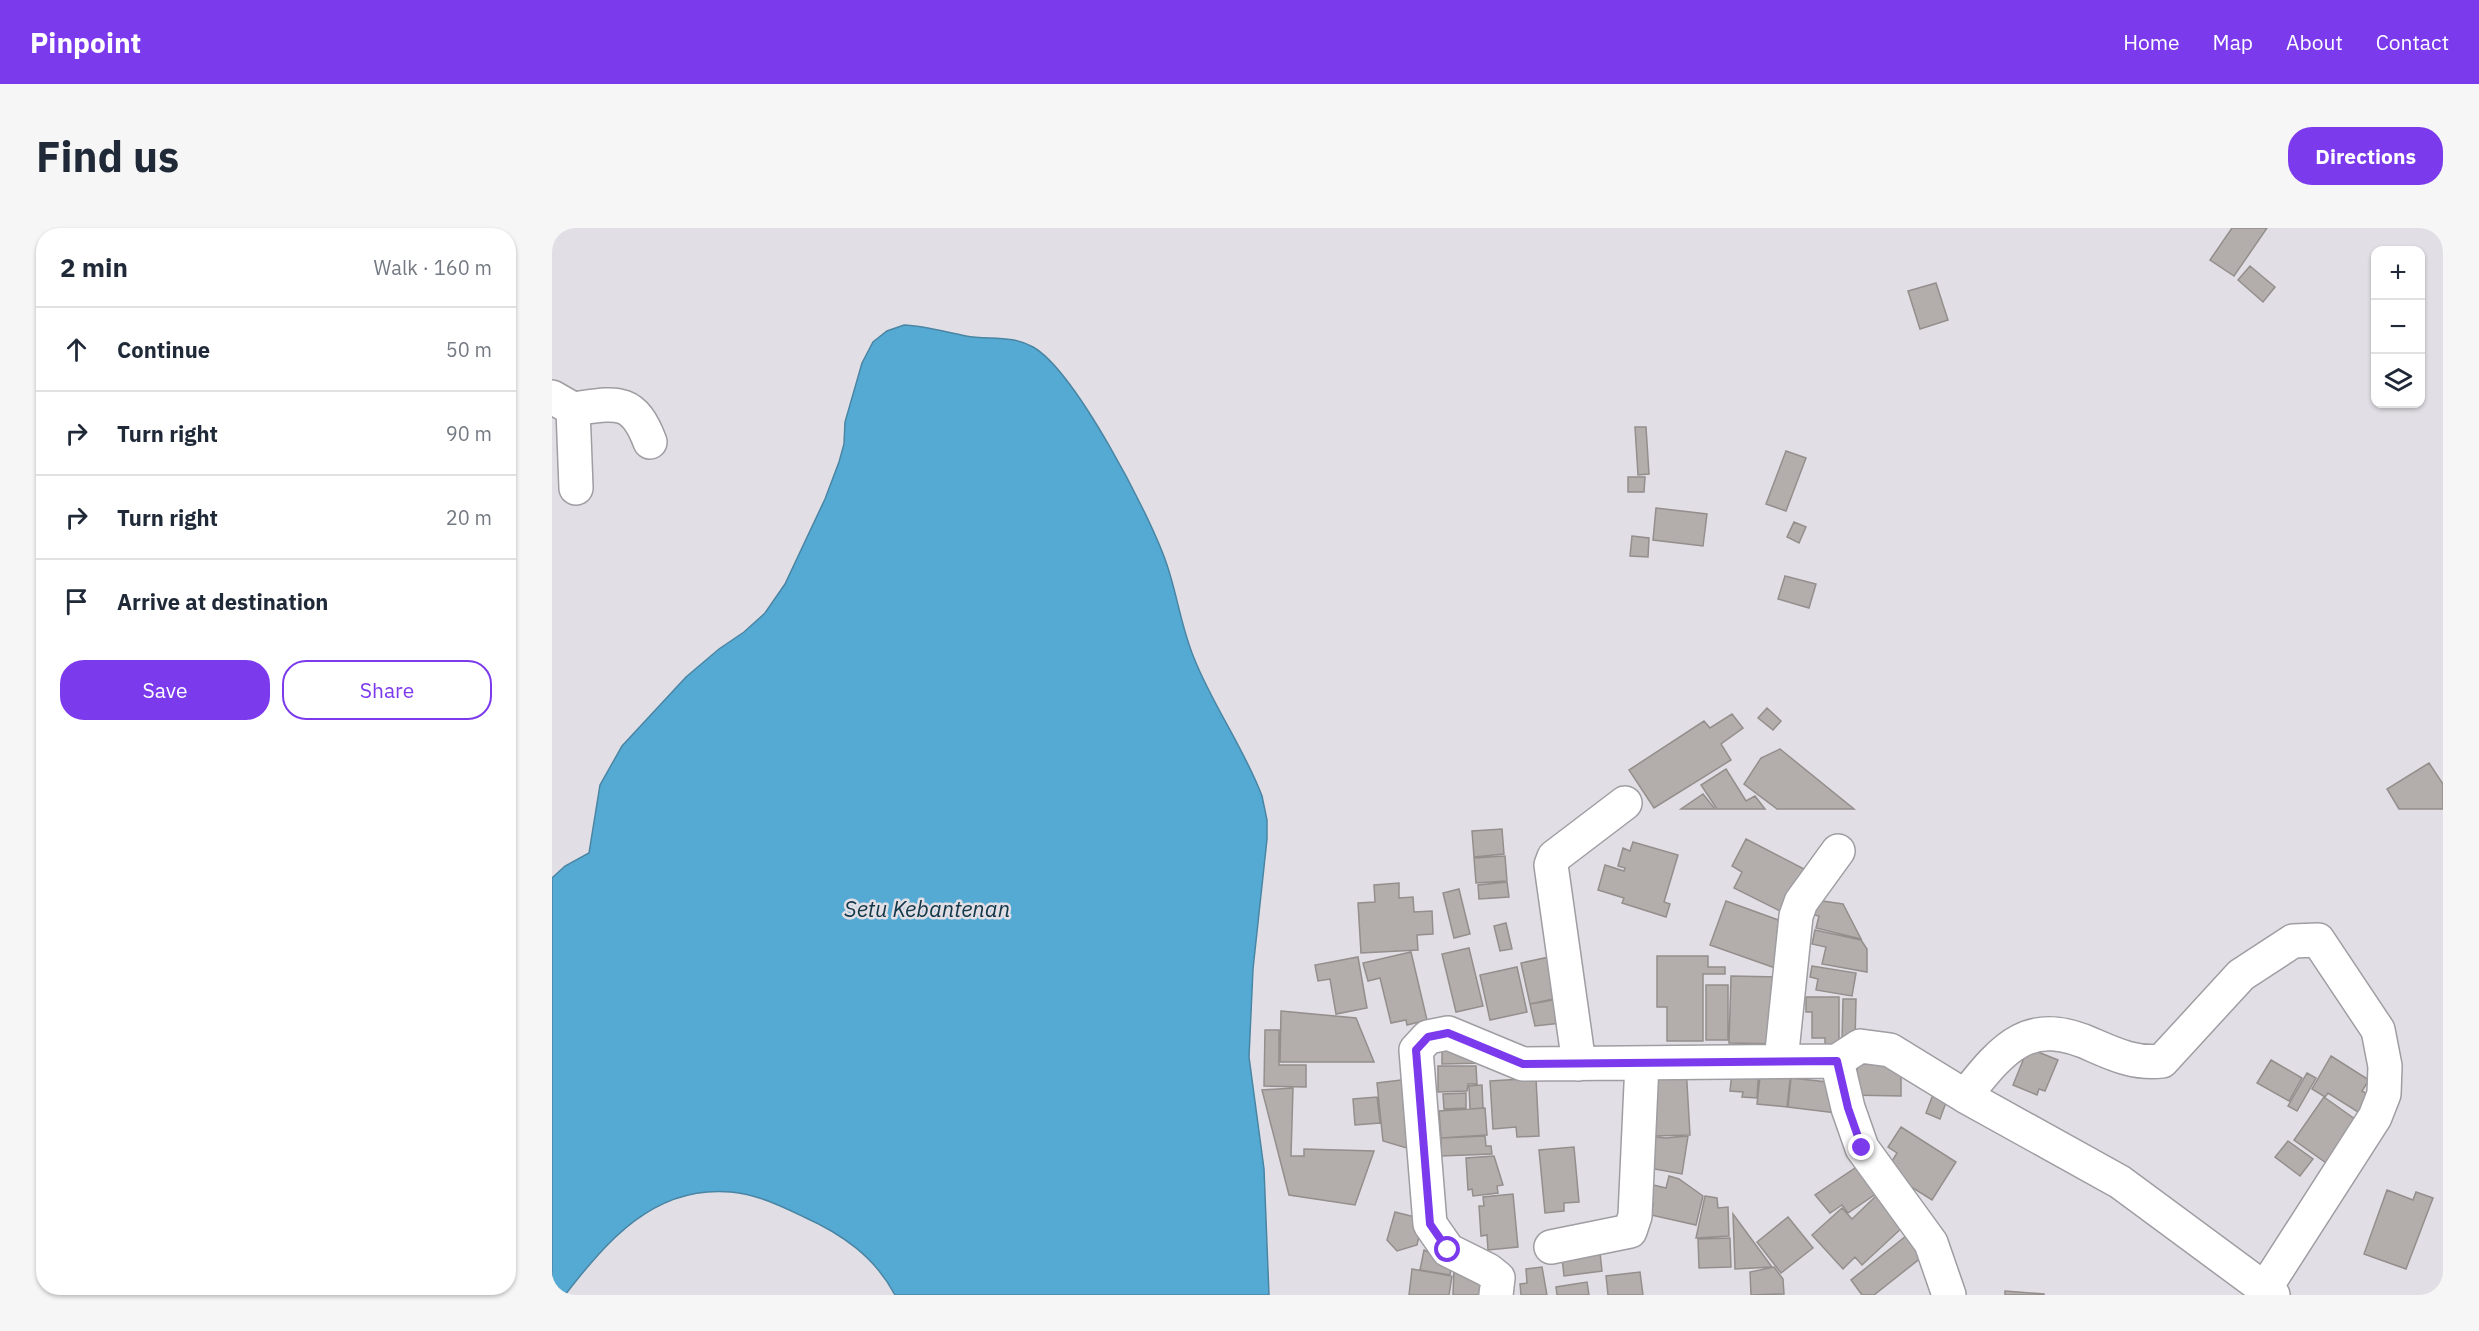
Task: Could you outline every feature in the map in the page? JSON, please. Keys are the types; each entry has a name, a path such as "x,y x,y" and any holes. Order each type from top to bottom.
{"street":[{"path":"576,488 562,403 626,407 642,421 650,442"},
{"path":"1580,1064 1551,865 1554,857 1625,803"},
{"path":"1781,1061 1796,916 1801,902 1838,850"},
{"path":"1496,1295 1498,1278 1488,1270 1448,1250 1430,1224 1416,1050 1428,1037 1448,1033 1523,1064 1837,1061 1860,1046 1890,1050 1965,1096 2120,1182 2268,1292 2374,1117 2384,1094 2385,1066 2378,1030 2318,940 2293,941 2241,975 2162,1061 2136,1062 2090,1043 2049,1032 2035,1034 2014,1044 1996,1057 1965,1096"},
{"path":"1837,1061 1848,1108 1862,1148 1931,1243 1950,1295"},
{"path":"1551,1247 1630,1231 1635,1216 1642,1063"}],"water":[{"name":"Setu Kebantenan","path":"904,325 1025,343 1050,361 1069,384 1109,445 1144,511 1166,562 1194,658 1262,796 1267,820 1267,839 1253,969 1249,1057 1264,1169 1269,1295 895,1295 878,1269 867,1258 844,1239 818,1224 750,1195 703,1192 678,1198 656,1207 635,1221 598,1255 565,1295 552,1295 552,878 565,866 589,853 600,785 622,746 686,677 765,613 785,584 825,499 839,462 844,444 845,422 862,363 873,342 887,331"}],"building":[{"path":"2232,228 2267,228 2234,276 2210,260"},
{"path":"2250,266 2275,287 2263,302 2238,280"},
{"path":"1936,283 1948,320 1920,329 1908,291"},
{"path":"1635,427 1646,427 1649,474 1638,475"},
{"path":"1786,451 1806,458 1786,511 1766,504"},
{"path":"1628,477 1645,477 1644,492 1628,492"},
{"path":"1656,508 1707,514 1703,546 1653,540"},
{"path":"1794,522 1806,527 1799,543 1787,537"},
{"path":"1632,536 1649,538 1648,557 1630,556"},
{"path":"1785,576 1816,584 1809,608 1778,599"},
{"path":"1767,708 1781,721 1773,730 1758,718"},
{"path":"1732,714 1743,728 1721,744 1731,760 1654,808 1629,770 1704,721 1710,728"},
{"path":"1780,749 1854,809 1777,809 1744,784 1761,758"},
{"path":"2429,763 2443,784 2443,809 2399,809 2387,789"},
{"path":"1726,769 1746,801 1755,796 1765,809 1717,809 1701,785"},
{"path":"1703,794 1715,809 1681,809"},
{"path":"1502,829 1504,854 1474,857 1472,831"},
{"path":"1746,839 1808,871 1786,914 1734,888 1742,872 1732,866"},
{"path":"1633,842 1678,855 1664,902 1670,904 1666,917 1622,903 1624,898 1598,890 1605,865 1624,871 1625,868 1618,866 1623,848 1630,851"},
{"path":"1505,856 1507,881 1476,883 1474,858"},
{"path":"1507,882 1509,897 1479,899 1478,885"},
{"path":"1399,883 1399,898 1413,897 1414,912 1432,911 1433,934 1417,935 1418,950 1361,953 1358,903 1375,902 1374,885"},
{"path":"1459,889 1470,934 1454,938 1443,893"},
{"path":"1816,900 1843,904 1861,939 1816,928 1819,916 1814,915"},
{"path":"1726,901 1781,921 1777,932 1789,936 1778,969 1710,945"},
{"path":"1506,923 1512,949 1500,951 1494,926"},
{"path":"1815,930 1861,940 1867,949 1867,972 1822,964 1826,947 1812,944"},
{"path":"1469,948 1483,1006 1456,1012 1442,954"},
{"path":"1411,952 1427,1020 1407,1025 1406,1020 1391,1023 1380,978 1368,981 1363,963"},
{"path":"1554,956 1563,997 1530,1004 1521,963"},
{"path":"1657,956 1708,956 1708,967 1725,967 1725,974 1703,974 1703,1041 1667,1041 1667,1007 1657,1007"},
{"path":"1358,957 1367,1008 1336,1014 1330,979 1318,981 1315,965"},
{"path":"1812,966 1856,973 1852,996 1816,990 1818,979 1810,977"},
{"path":"1517,967 1527,1012 1490,1020 1480,975"},
{"path":"1731,976 1781,977 1780,1044 1729,1043"},
{"path":"1706,985 1728,985 1728,1040 1706,1040"},
{"path":"1806,997 1839,997 1839,1046 1825,1045 1825,1038 1812,1038 1812,1012 1806,1012"},
{"path":"1565,998 1570,1022 1535,1026 1530,1004"},
{"path":"1843,999 1856,999 1855,1041 1842,1041"},
{"path":"1281,1011 1356,1018 1374,1062 1280,1062"},
{"path":"1265,1030 1279,1030 1279,1065 1306,1065 1306,1087 1264,1086"},
{"path":"1442,1048 1485,1063 1442,1064"},
{"path":"2028,1048 2058,1060 2045,1091 2039,1089 2037,1095 2013,1085"},
{"path":"1870,1055 1901,1065 1901,1096 1849,1095 1857,1077 1857,1064 1870,1064"},
{"path":"2331,1056 2369,1080 2362,1091 2369,1095 2358,1112 2328,1093 2325,1097 2312,1089"},
{"path":"2271,1060 2302,1078 2289,1101 2257,1083"},
{"path":"1438,1066 1476,1066 1477,1084 1468,1084 1467,1091 1438,1092"},
{"path":"1686,1066 1690,1135 1654,1136 1649,1069"},
{"path":"1759,1067 1757,1098 1742,1097 1743,1092 1730,1091 1732,1072"},
{"path":"1761,1068 1791,1071 1787,1107 1757,1104"},
{"path":"2307,1073 2316,1078 2297,1111 2288,1106"},
{"path":"1536,1078 1539,1136 1517,1137 1516,1127 1493,1129 1490,1081"},
{"path":"1791,1078 1837,1083 1836,1113 1788,1107"},
{"path":"1409,1079 1417,1151 1383,1141 1377,1083"},
{"path":"1482,1085 1483,1108 1470,1109 1469,1086"},
{"path":"1293,1088 1291,1156 1304,1156 1304,1149 1374,1151 1355,1205 1289,1195 1262,1090"},
{"path":"1934,1092 1948,1097 1940,1119 1926,1113"},
{"path":"1466,1093 1466,1108 1444,1109 1443,1094"},
{"path":"1377,1097 1380,1123 1355,1125 1353,1099"},
{"path":"2324,1097 2359,1122 2329,1165 2294,1140"},
{"path":"1485,1108 1487,1135 1441,1138 1439,1111"},
{"path":"1901,1127 1956,1162 1932,1200 1886,1171 1897,1153 1888,1147"},
{"path":"1485,1136 1486,1146 1491,1146 1492,1154 1441,1156 1441,1138"},
{"path":"1649,1136 1665,1138 1688,1136 1682,1174 1643,1167"},
{"path":"2288,1141 2313,1159 2300,1176 2275,1157"},
{"path":"1574,1147 1579,1202 1564,1203 1564,1211 1545,1213 1539,1150"},
{"path":"1494,1156 1503,1185 1497,1186 1498,1193 1473,1196 1472,1189 1468,1190 1466,1158"},
{"path":"1861,1164 1880,1191 1848,1213 1842,1205 1830,1213 1815,1195"},
{"path":"1669,1176 1679,1179 1703,1196 1696,1225 1651,1215 1653,1204 1644,1202 1649,1184 1666,1188"},
{"path":"2387,1190 2413,1200 2416,1192 2433,1198 2406,1269 2364,1254"},
{"path":"1513,1194 1518,1247 1488,1250 1487,1235 1481,1236 1479,1206 1484,1206 1483,1197"},
{"path":"1877,1195 1905,1225 1862,1265 1855,1257 1843,1269 1812,1235 1842,1208 1852,1219"},
{"path":"1705,1196 1717,1198 1718,1208 1728,1207 1729,1236 1696,1238"},
{"path":"1395,1212 1423,1219 1417,1245 1397,1251 1387,1240"},
{"path":"1733,1214 1772,1267 1735,1269"},
{"path":"1788,1217 1813,1248 1781,1273 1757,1242"},
{"path":"1906,1236 1922,1257 1874,1295 1862,1295 1851,1280"},
{"path":"1730,1238 1731,1267 1699,1268 1698,1239"},
{"path":"1599,1244 1602,1271 1564,1276 1561,1248"},
{"path":"1424,1250 1452,1263 1450,1275 1420,1270"},
{"path":"1542,1267 1547,1295 1521,1295 1520,1284 1527,1283 1526,1269"},
{"path":"1774,1267 1783,1279 1784,1294 1751,1295 1750,1272"},
{"path":"1454,1268 1489,1277 1488,1295 1453,1295"},
{"path":"1412,1269 1452,1276 1449,1295 1409,1295"},
{"path":"1640,1272 1643,1295 1608,1295 1606,1276"},
{"path":"1587,1282 1589,1295 1557,1295 1556,1287"},
{"path":"2005,1291 2044,1294 2044,1295 2005,1295"}],"route":[{"path":"1448,1250 1430,1224 1416,1050 1428,1037 1448,1033 1523,1064 1837,1061 1848,1108 1862,1148"}]}
